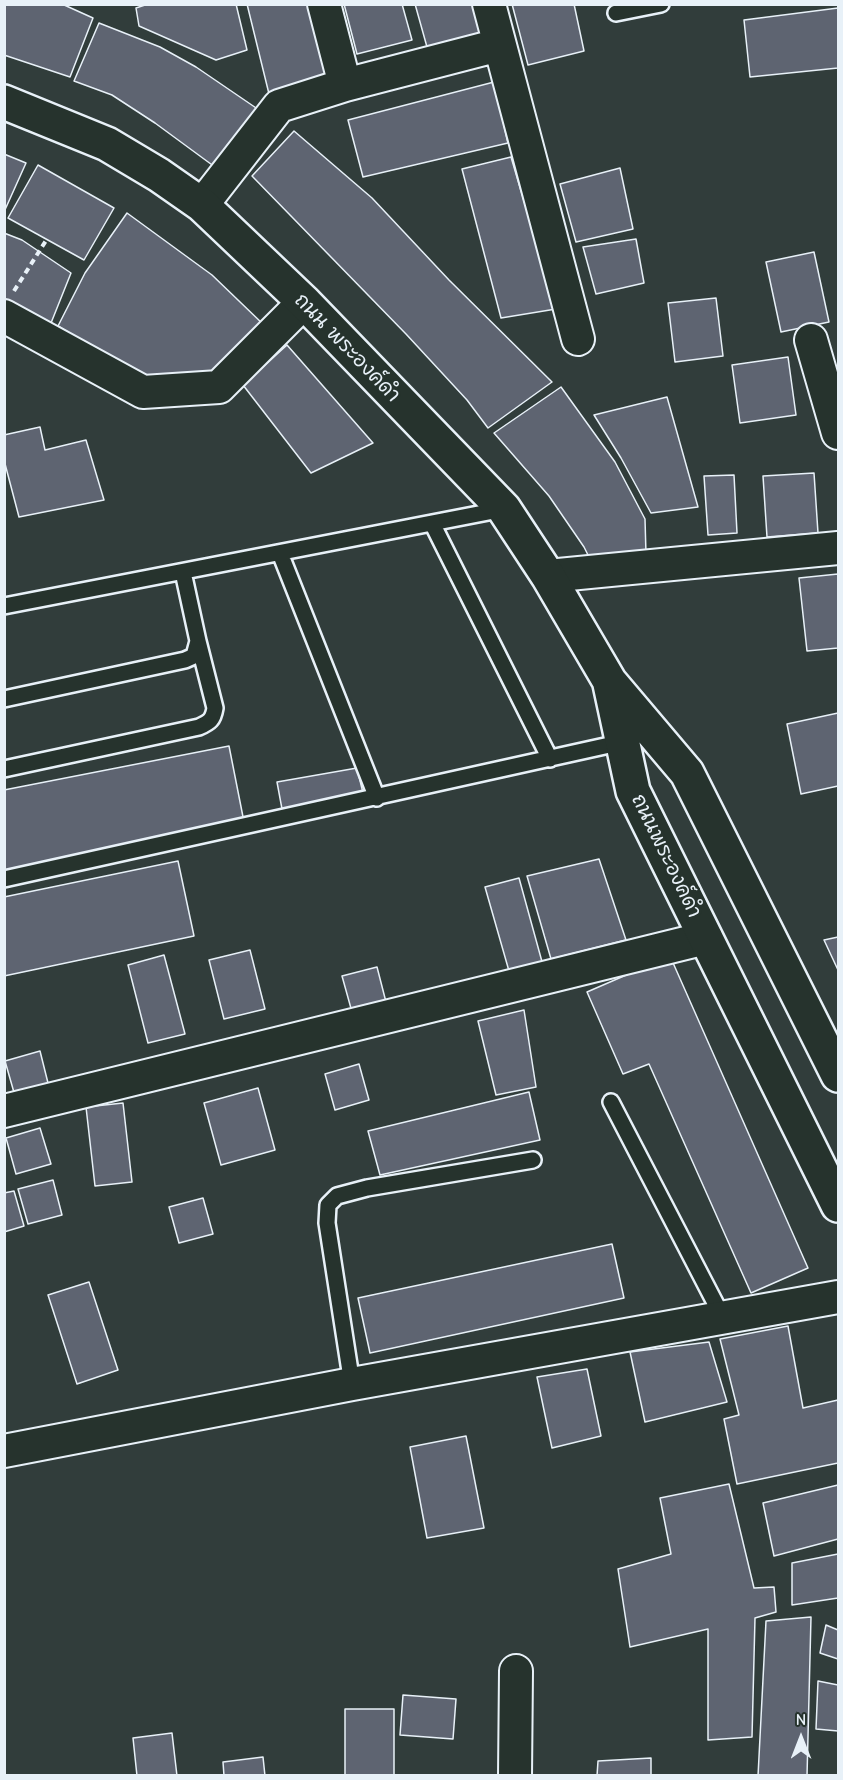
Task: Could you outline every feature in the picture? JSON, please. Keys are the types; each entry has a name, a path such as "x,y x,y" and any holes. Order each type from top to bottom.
{"street":[{"path":"324,4 345,86"},
{"path":"489,4 578,339"},
{"path":"201,205 279,106 499,45"},
{"name":"ถนน พระองค์ดำ","path":"4,102 107,144 159,175 201,205 304,302 504,509 548,576 610,682"},
{"path":"8,307 143,392 219,387 304,302"},
{"path":"811,340 838,433"},
{"path":"548,576 838,548"},
{"path":"610,682 687,772 838,1075"},
{"name":"ถนนพระองค์ดำ","path":"610,682 633,791 838,1205"},
{"path":"4,1111 706,938"},
{"path":"4,1451 352,1384 838,1297"},
{"path":"515,1776 516,1671"}],"lane":[{"path":"616,13 660,4"},
{"path":"4,606 504,509"},
{"path":"432,523 550,759"},
{"path":"280,553 377,798"},
{"path":"4,769 199,727 213,718 215,708 183,572"},
{"path":"4,699 185,660 194,657 198,640"},
{"path":"4,879 623,742"},
{"path":"611,1102 723,1318"},
{"path":"352,1384 327,1223 328,1205 338,1196 367,1188 533,1160"}],"path":[{"path":"8,307 47,239"}],"building":[{"path":"4,4 62,4 93,18 70,77 4,55"},
{"path":"148,4 236,4 247,50 216,60 139,26 136,8"},
{"path":"247,4 310,4 328,77 270,98"},
{"path":"344,4 402,4 412,40 357,54"},
{"path":"415,4 477,4 485,32 427,47"},
{"path":"512,4 574,4 584,51 528,65"},
{"path":"838,8 838,68 750,77 744,20"},
{"path":"99,23 160,47 196,67 262,112 219,170 112,95 74,81"},
{"path":"494,82 508,143 363,177 348,120"},
{"path":"294,131 372,198 449,280 552,382 488,428 467,400 406,334 252,176"},
{"path":"4,154 26,163 4,212"},
{"path":"511,157 556,309 501,318 462,169"},
{"path":"38,165 114,208 84,260 8,218"},
{"path":"620,168 633,229 576,242 560,184"},
{"path":"127,213 212,275 265,326 219,378 144,381 58,326 85,273"},
{"path":"4,233 22,240 71,273 51,323 4,302"},
{"path":"636,239 644,283 596,294 583,247"},
{"path":"814,252 829,322 781,332 766,262"},
{"path":"716,298 723,356 675,362 668,303"},
{"path":"287,345 373,443 311,473 243,385"},
{"path":"788,357 796,415 740,423 732,365"},
{"path":"561,387 615,462 645,519 646,554 590,559 549,496 494,433"},
{"path":"667,397 698,507 651,513 594,415"},
{"path":"40,427 45,450 86,440 104,500 19,517 4,460 4,435"},
{"path":"814,473 818,533 767,537 763,476"},
{"path":"734,475 737,533 708,535 704,476"},
{"path":"838,574 838,648 807,651 799,578"},
{"path":"838,713 838,786 801,794 787,724"},
{"path":"229,746 245,827 4,874 4,790"},
{"path":"357,768 363,793 282,809 277,782"},
{"path":"599,859 626,940 551,959 527,876"},
{"path":"178,861 194,936 4,976 4,897"},
{"path":"519,878 544,969 511,978 485,887"},
{"path":"838,937 838,970 824,940"},
{"path":"250,950 265,1009 224,1019 209,960"},
{"path":"164,955 185,1034 148,1043 128,965"},
{"path":"670,956 808,1268 751,1293 649,1064 623,1074 587,992"},
{"path":"377,967 386,1002 352,1012 342,976"},
{"path":"524,1010 536,1087 496,1095 478,1021"},
{"path":"40,1051 49,1087 15,1096 5,1061"},
{"path":"359,1064 369,1100 335,1110 325,1074"},
{"path":"258,1088 275,1150 221,1165 204,1103"},
{"path":"529,1092 540,1140 380,1175 368,1131"},
{"path":"123,1103 132,1182 95,1186 86,1107"},
{"path":"40,1128 51,1164 16,1174 6,1138"},
{"path":"53,1180 62,1215 28,1224 18,1189"},
{"path":"14,1191 24,1226 4,1232 4,1193"},
{"path":"203,1198 213,1234 179,1243 169,1207"},
{"path":"612,1244 624,1298 370,1353 358,1298"},
{"path":"89,1282 118,1370 77,1384 48,1295"},
{"path":"788,1326 803,1408 838,1400 838,1463 737,1484 724,1419 739,1415 720,1339"},
{"path":"709,1342 727,1402 645,1422 630,1352"},
{"path":"587,1369 601,1436 552,1448 537,1377"},
{"path":"466,1436 484,1528 427,1538 410,1447"},
{"path":"729,1484 754,1588 774,1587 776,1612 755,1618 752,1737 708,1740 708,1629 630,1647 618,1569 671,1554 660,1498"},
{"path":"838,1485 838,1539 774,1556 763,1503"},
{"path":"838,1554 838,1598 792,1605 792,1563"},
{"path":"811,1617 807,1776 758,1776 766,1621"},
{"path":"826,1625 838,1630 838,1659 820,1653"},
{"path":"818,1681 838,1685 838,1731 816,1729"},
{"path":"403,1695 456,1699 453,1739 400,1735"},
{"path":"345,1709 394,1709 394,1776 345,1776"},
{"path":"172,1733 177,1776 137,1776 133,1738"},
{"path":"263,1757 265,1776 224,1776 223,1762"},
{"path":"651,1758 651,1776 597,1776 598,1761"}]}
